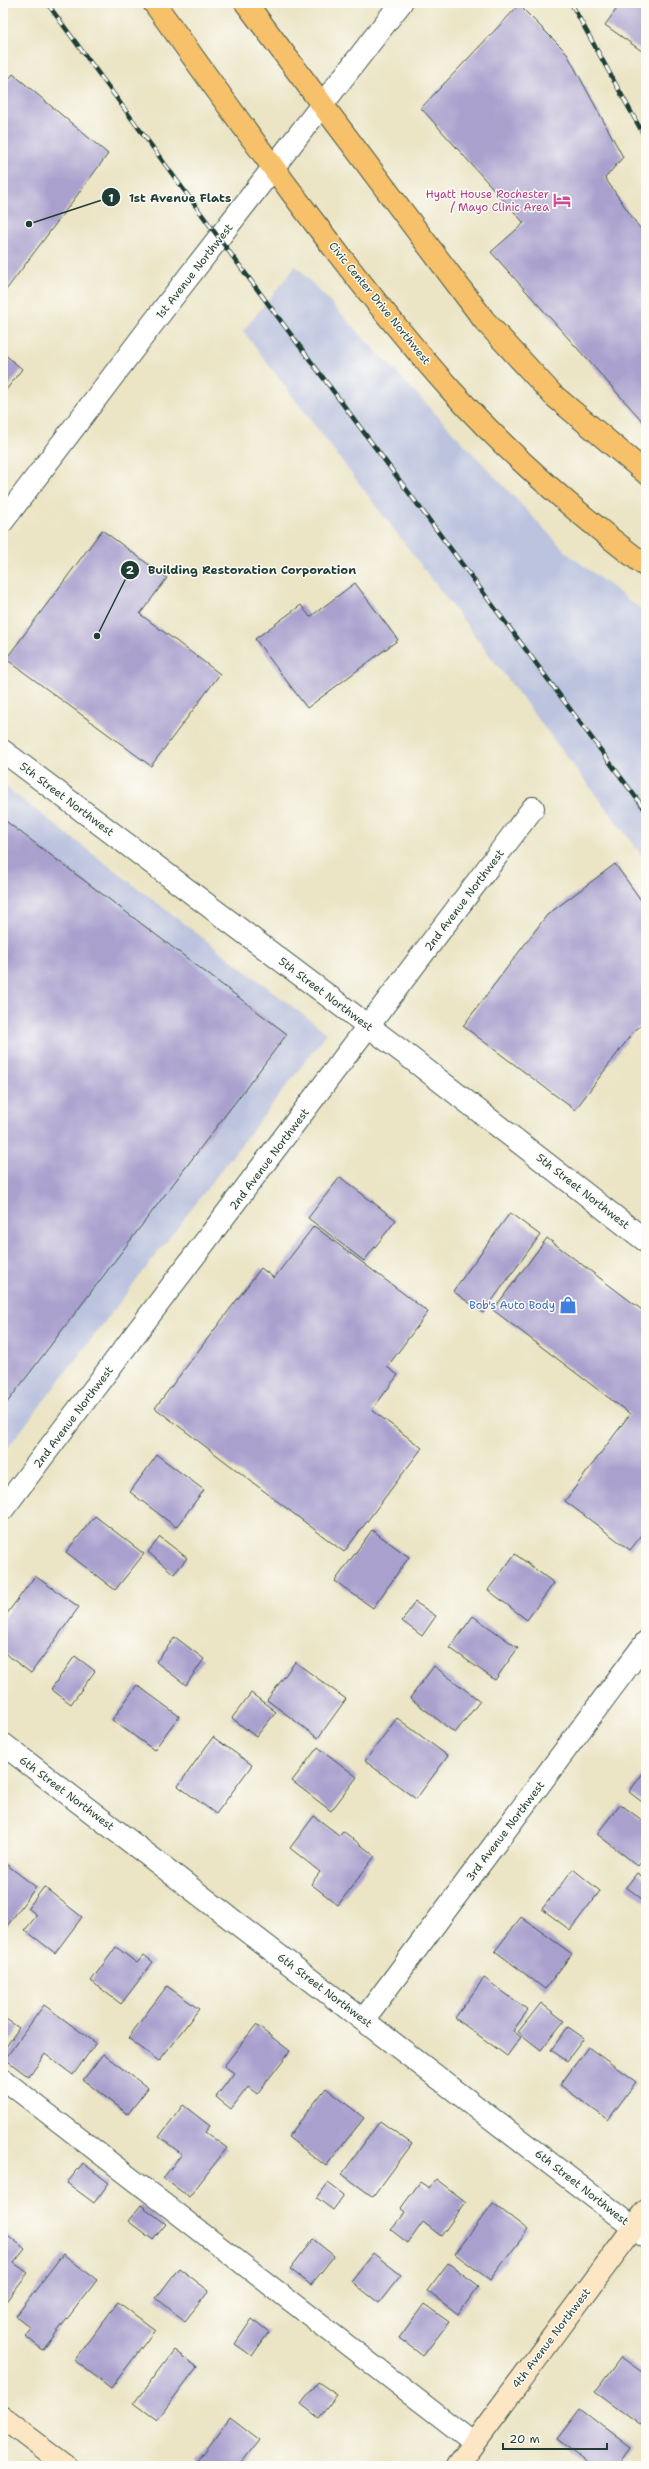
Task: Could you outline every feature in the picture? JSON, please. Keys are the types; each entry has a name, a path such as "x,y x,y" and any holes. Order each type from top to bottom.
{"main road":[{"name":"Civic Center Drive Northwest","path":"154,3 317,226 451,390 545,483 646,566"},
{"path":"246,3 426,245 508,348 579,418 646,473"},
{"name":"4th Avenue Northwest","path":"457,2466 642,2225"},
{"path":"3,2418 66,2466"}],"street":[{"name":"1st Avenue Northwest","path":"3,521 169,302 323,106 401,3"},
{"name":"5th Street Northwest","path":"3,750 369,1026 646,1241"},
{"name":"2nd Avenue Northwest","path":"3,1509 533,808"},
{"name":"3rd Avenue Northwest","path":"364,2019 646,1642"},
{"name":"6th Street Northwest","path":"3,1744 364,2019 642,2225"}],"lane":[{"path":"3,2079 474,2442"}],"shaded area":[{"path":"296,266 568,554 646,613 646,861 243,331"},
{"path":"3,785 327,1033 3,1454"}],"building":[{"path":"621,3 646,3 646,54 605,25"},
{"name":"Hyatt House Rochester / Mayo Clinic Area","path":"519,5 566,52 623,157 605,178 646,237 646,425 491,252 524,223 421,108"},
{"path":"13,74 108,154 3,294 3,87"},
{"path":"3,353 22,369 3,394"},
{"path":"102,530 167,578 140,614 220,674 151,766 6,659"},
{"path":"355,583 398,640 307,708 255,639 301,605 310,617"},
{"path":"3,819 287,1034 3,1408"},
{"path":"615,864 646,907 646,1022 634,1031 575,1110 463,1026 547,915"},
{"path":"340,1177 396,1220 364,1261 308,1218"},
{"path":"510,1213 540,1235 483,1313 453,1291"},
{"path":"314,1226 428,1312 387,1367 398,1375 372,1410 422,1448 344,1552 155,1408 261,1268 274,1278"},
{"path":"547,1238 646,1313 646,1530 630,1550 565,1501 630,1414 493,1310"},
{"path":"157,1455 204,1490 176,1527 130,1492"},
{"path":"95,1516 144,1554 115,1590 66,1552"},
{"path":"372,1530 409,1557 373,1608 335,1581"},
{"path":"160,1537 187,1558 174,1574 148,1552"},
{"path":"515,1554 554,1583 527,1620 488,1590"},
{"path":"35,1576 79,1607 31,1673 3,1652 3,1619"},
{"path":"415,1602 436,1616 422,1636 402,1621"},
{"path":"473,1616 518,1648 495,1680 450,1648"},
{"path":"175,1637 204,1659 186,1685 156,1662"},
{"path":"75,1656 95,1671 71,1704 51,1689"},
{"path":"295,1662 346,1699 318,1738 267,1700"},
{"path":"434,1666 480,1701 455,1733 410,1698"},
{"path":"137,1685 179,1716 154,1750 112,1720"},
{"path":"251,1693 276,1712 256,1737 232,1718"},
{"path":"397,1718 448,1756 416,1799 365,1761"},
{"path":"213,1737 252,1765 216,1814 178,1786"},
{"path":"318,1747 357,1777 331,1811 292,1781"},
{"path":"646,1769 646,1805 629,1792"},
{"path":"620,1804 646,1823 646,1855 638,1866 597,1834"},
{"path":"314,1816 339,1835 343,1831 375,1856 338,1905 311,1884 320,1872 290,1848"},
{"path":"3,1862 36,1887 7,1926 3,1923"},
{"path":"573,1869 600,1891 570,1930 542,1909"},
{"path":"637,1873 646,1879 646,1902 626,1887"},
{"path":"44,1887 82,1917 55,1953 25,1930 37,1915 28,1908"},
{"path":"521,1917 572,1954 545,1989 495,1951"},
{"path":"116,1947 137,1963 144,1955 153,1962 121,2004 91,1981"},
{"path":"484,1978 528,2010 513,2031 521,2037 507,2056 455,2018"},
{"path":"167,1986 199,2009 159,2061 128,2038"},
{"path":"541,2003 564,2021 541,2050 518,2032"},
{"path":"44,2005 96,2043 73,2075 45,2054 29,2077 5,2059"},
{"path":"3,2017 19,2028 3,2051"},
{"path":"256,2025 290,2051 257,2094 248,2087 231,2109 216,2097 234,2073 224,2066"},
{"path":"568,2027 584,2038 567,2061 551,2050"},
{"path":"588,2047 636,2082 608,2120 560,2085"},
{"path":"103,2054 148,2088 128,2114 83,2080"},
{"path":"326,2088 364,2118 326,2166 288,2137"},
{"path":"183,2105 210,2126 205,2132 227,2148 189,2197 163,2178 182,2154 159,2137"},
{"path":"380,2121 412,2144 373,2197 342,2174"},
{"path":"83,2163 109,2183 94,2203 67,2183"},
{"path":"436,2179 466,2202 441,2236 423,2222 408,2243 391,2230 406,2212 401,2208 420,2182 429,2188"},
{"path":"328,2183 344,2195 333,2210 317,2198"},
{"path":"493,2203 528,2230 490,2280 455,2254"},
{"path":"141,2205 166,2224 153,2240 128,2221"},
{"path":"3,2231 25,2249 14,2263 28,2273 3,2305"},
{"path":"313,2239 334,2256 311,2285 290,2269"},
{"path":"373,2253 401,2275 379,2303 351,2281"},
{"path":"63,2254 97,2280 43,2350 25,2336 31,2328 16,2316"},
{"path":"448,2263 479,2286 458,2314 427,2291"},
{"path":"179,2268 209,2291 185,2321 156,2298"},
{"path":"118,2302 155,2330 111,2388 74,2360"},
{"path":"424,2304 449,2322 423,2356 399,2338"},
{"path":"252,2319 269,2332 252,2356 235,2344"},
{"path":"174,2350 197,2367 157,2420 134,2403"},
{"path":"621,2357 646,2375 646,2429 595,2392"},
{"path":"318,2382 337,2395 319,2418 301,2404"},
{"path":"580,2409 631,2448 618,2466 592,2466 557,2439"},
{"path":"230,2418 259,2440 239,2466 202,2466 197,2462"}],"railway":[{"path":"47,3 219,238 646,811"},
{"path":"571,3 646,139"}],"place":[{"name":"Hyatt House Rochester / Mayo Clinic Area","path":"562,200"},
{"name":"1st Avenue Flats","path":"29,224"},
{"name":"Building Restoration Corporation","path":"97,636"},
{"name":"Bob's Auto Body","path":"568,1305"}]}
